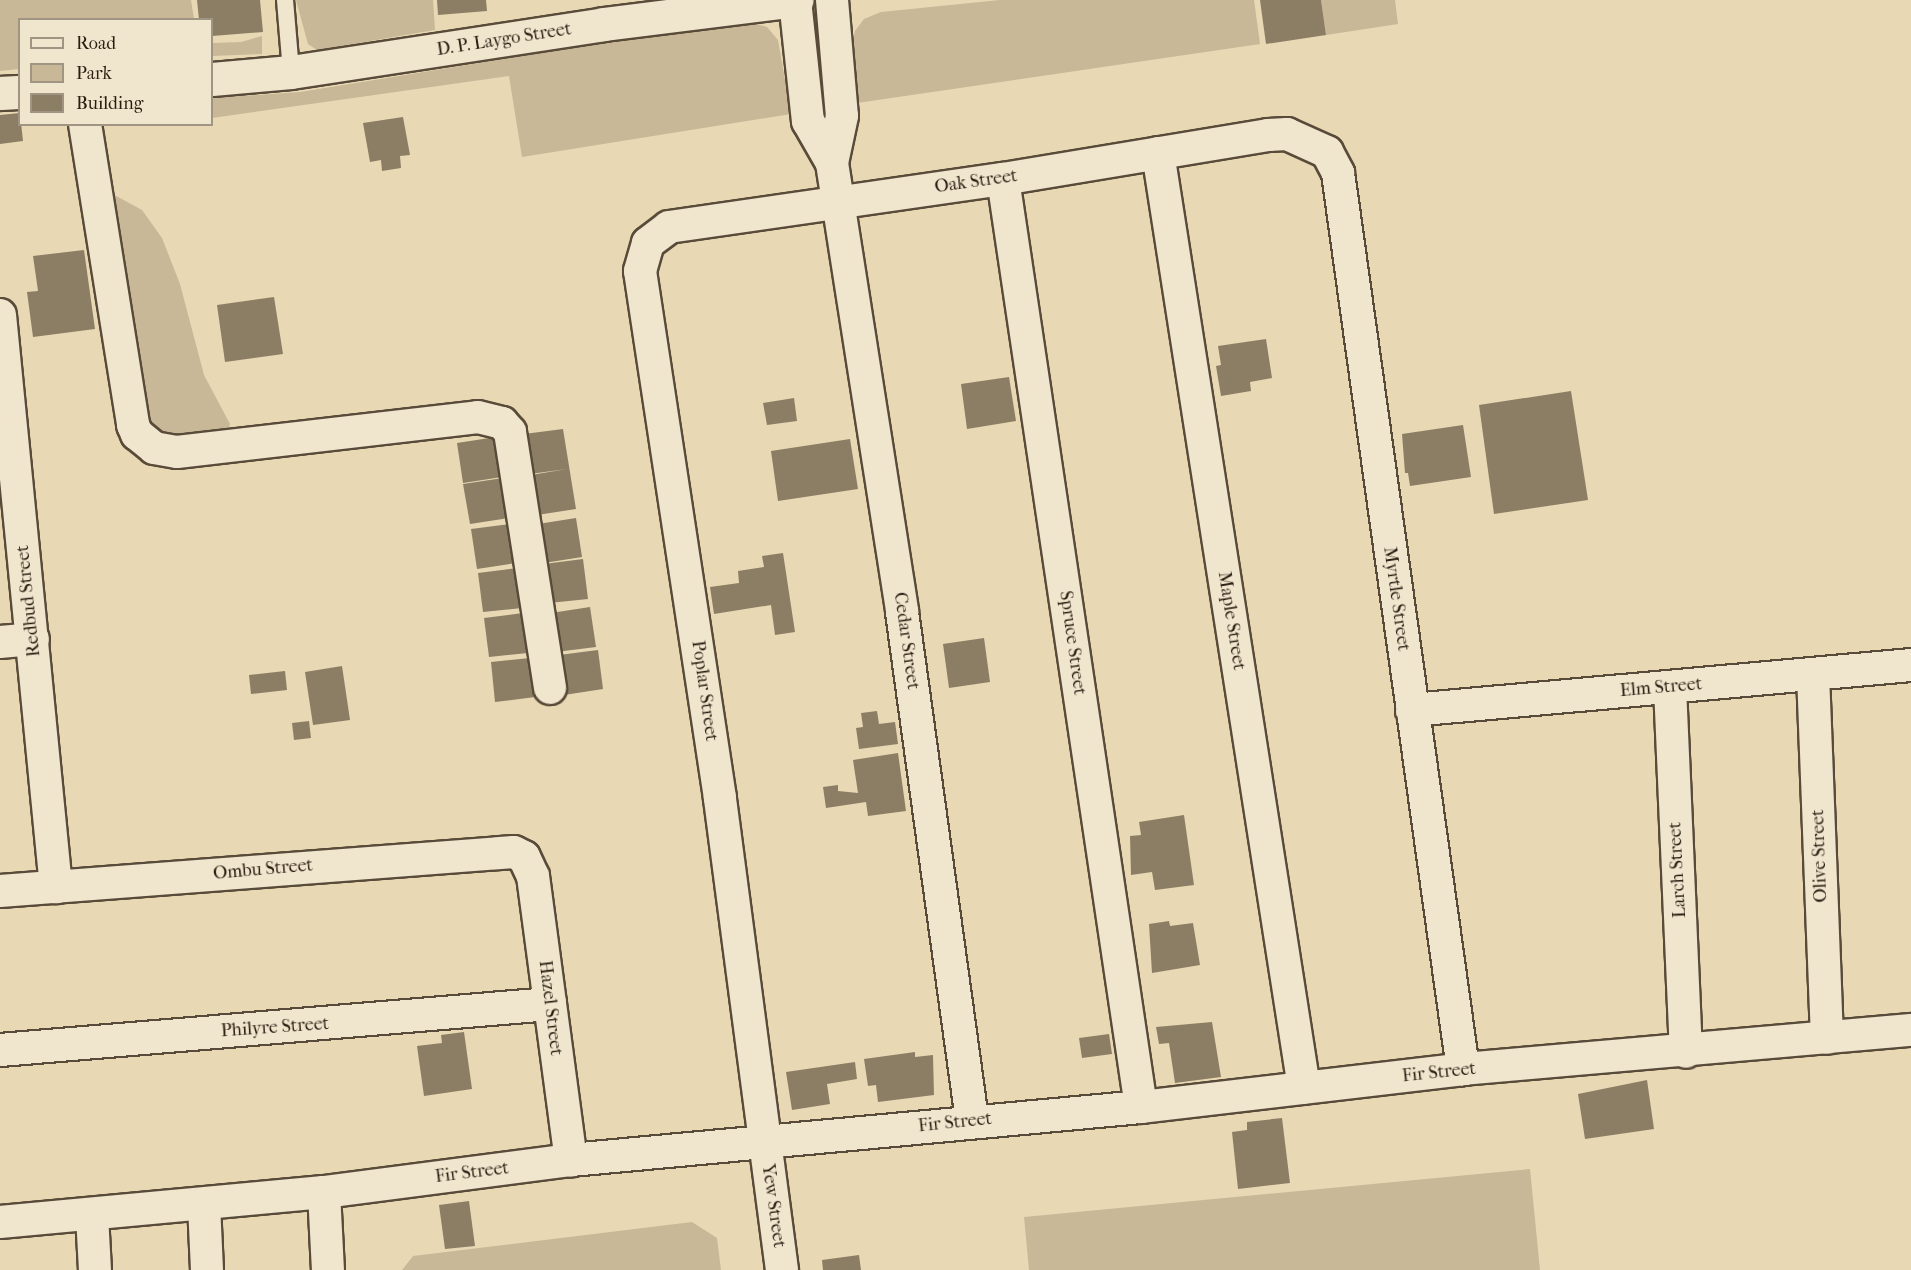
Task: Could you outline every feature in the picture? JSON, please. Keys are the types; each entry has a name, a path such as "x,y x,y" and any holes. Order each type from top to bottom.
{"main road":[{"name":"D. P. Laygo Street","path":"213,79 291,72 603,24 795,0"},
{"path":"0,93 18,92"}],"street":[{"path":"795,0 808,121 832,163"},
{"path":"832,0 842,116 832,163"},
{"path":"85,126 133,425 137,434 154,448 177,452 478,417 502,423 510,432 550,688"},
{"name":"Oak Street","path":"648,243 669,227 1003,179 1268,135 1287,134 1308,140"},
{"name":"Myrtle Street","path":"1308,140 1327,152 1338,173 1463,1069"},
{"name":"Maple Street","path":"1158,153 1304,1088"},
{"name":"Cedar Street","path":"832,163 902,612 972,1120"},
{"name":"Spruce Street","path":"1003,179 1141,1107"},
{"name":"Poplar Street","path":"648,243 640,271 720,798 764,1143"},
{"name":"Redbud Street","path":"0,315 6,443 33,639 56,887"},
{"path":"0,642 33,639"},
{"name":"Elm Street","path":"1412,710 1911,665"},
{"name":"Olive Street","path":"1813,674 1827,1038"},
{"name":"Larch Street","path":"1670,687 1686,1052"},
{"name":"Ombu Street","path":"0,891 503,850 524,857"},
{"name":"Hazel Street","path":"524,857 533,876 570,1160"},
{"name":"Philyre Street","path":"0,1050 550,1004"},
{"name":"Fir Street","path":"0,1222 324,1192 570,1160 764,1143 972,1120 1141,1107 1463,1069 1686,1052 1911,1030"},
{"name":"Yew Street","path":"764,1143 782,1270"},
{"path":"324,1192 328,1270"},
{"path":"204,1204 207,1270"},
{"path":"92,1215 95,1270"}],"lane":[{"path":"285,0 291,72"}],"green space":[{"path":"0,0 191,0 194,18 18,18 18,69 0,71"},
{"path":"296,0 433,0 435,30 317,50 308,44"},
{"path":"1000,0 1254,0 1260,44 857,103 851,48 855,31 864,19 881,12"},
{"path":"1321,0 1395,0 1398,24 1326,35"},
{"path":"753,23 767,27 778,40 791,114 522,157 509,76 213,118 213,98 300,92 559,50"},
{"path":"262,36 262,54 213,56 213,43 241,42"},
{"path":"109,192 142,210 162,238 180,284 204,375 230,424 227,433 167,439 150,425"},
{"path":"1530,1169 1540,1270 1029,1270 1024,1217"},
{"path":"692,1222 717,1238 721,1270 402,1270 413,1256"}],"building":[{"path":"197,0 260,0 263,32 213,36 213,18 199,18"},
{"path":"437,0 486,0 487,11 438,15"},
{"path":"1260,0 1321,0 1326,35 1266,44"},
{"path":"816,86 827,86 829,103 818,104"},
{"path":"18,113 18,126 21,126 23,141 0,144 0,115"},
{"path":"403,117 410,155 400,156 401,168 382,171 381,160 370,162 363,123"},
{"path":"84,250 95,329 33,337 27,292 38,291 33,256"},
{"path":"274,297 283,354 225,362 217,305"},
{"path":"1266,339 1272,378 1250,382 1251,391 1221,396 1216,366 1221,365 1218,346"},
{"path":"1009,377 1016,421 967,429 961,384"},
{"path":"1571,391 1588,500 1494,514 1479,405"},
{"path":"794,398 797,421 767,425 763,403"},
{"path":"1463,425 1471,477 1410,486 1408,473 1405,473 1402,434"},
{"path":"563,429 576,509 537,515 531,475 567,469 530,474 524,434"},
{"path":"496,437 502,477 463,483 457,443"},
{"path":"850,439 858,489 778,501 771,451"},
{"path":"503,478 509,518 470,524 463,484"},
{"path":"576,518 582,557 544,563 538,524"},
{"path":"510,524 516,563 477,569 471,529"},
{"path":"783,553 795,632 775,635 771,605 714,614 710,587 739,583 738,571 764,567 762,556"},
{"path":"583,559 588,599 549,603 544,564"},
{"path":"517,568 522,608 483,612 478,573"},
{"path":"590,607 596,647 556,652 551,613"},
{"path":"523,613 528,653 489,657 484,618"},
{"path":"984,638 990,682 949,688 943,644"},
{"path":"598,650 603,689 564,695 559,655"},
{"path":"530,658 535,697 495,702 491,662"},
{"path":"342,666 350,720 313,725 305,672"},
{"path":"285,671 287,690 251,694 249,675"},
{"path":"877,711 879,724 895,722 898,744 859,749 856,728 863,727 861,713"},
{"path":"309,721 311,738 294,740 292,723"},
{"path":"898,753 906,811 868,816 866,802 826,808 823,787 838,785 838,791 858,793 853,760"},
{"path":"1184,815 1194,885 1155,890 1152,872 1131,875 1130,836 1141,835 1139,822"},
{"path":"1169,921 1170,926 1193,923 1200,965 1152,973 1149,924"},
{"path":"1212,1022 1221,1077 1175,1083 1169,1043 1159,1044 1156,1027"},
{"path":"464,1032 472,1089 424,1096 417,1046 442,1043 441,1035"},
{"path":"1109,1034 1112,1054 1082,1058 1079,1038"},
{"path":"915,1052 915,1057 933,1055 934,1095 878,1102 876,1085 868,1086 864,1059"},
{"path":"855,1062 857,1079 827,1084 830,1104 792,1110 786,1072"},
{"path":"1647,1080 1654,1129 1585,1139 1578,1094"},
{"path":"1282,1118 1290,1183 1238,1189 1232,1132 1247,1130 1247,1122"},
{"path":"469,1201 475,1246 445,1249 439,1205"},
{"path":"859,1255 861,1270 823,1270 822,1260"}]}
